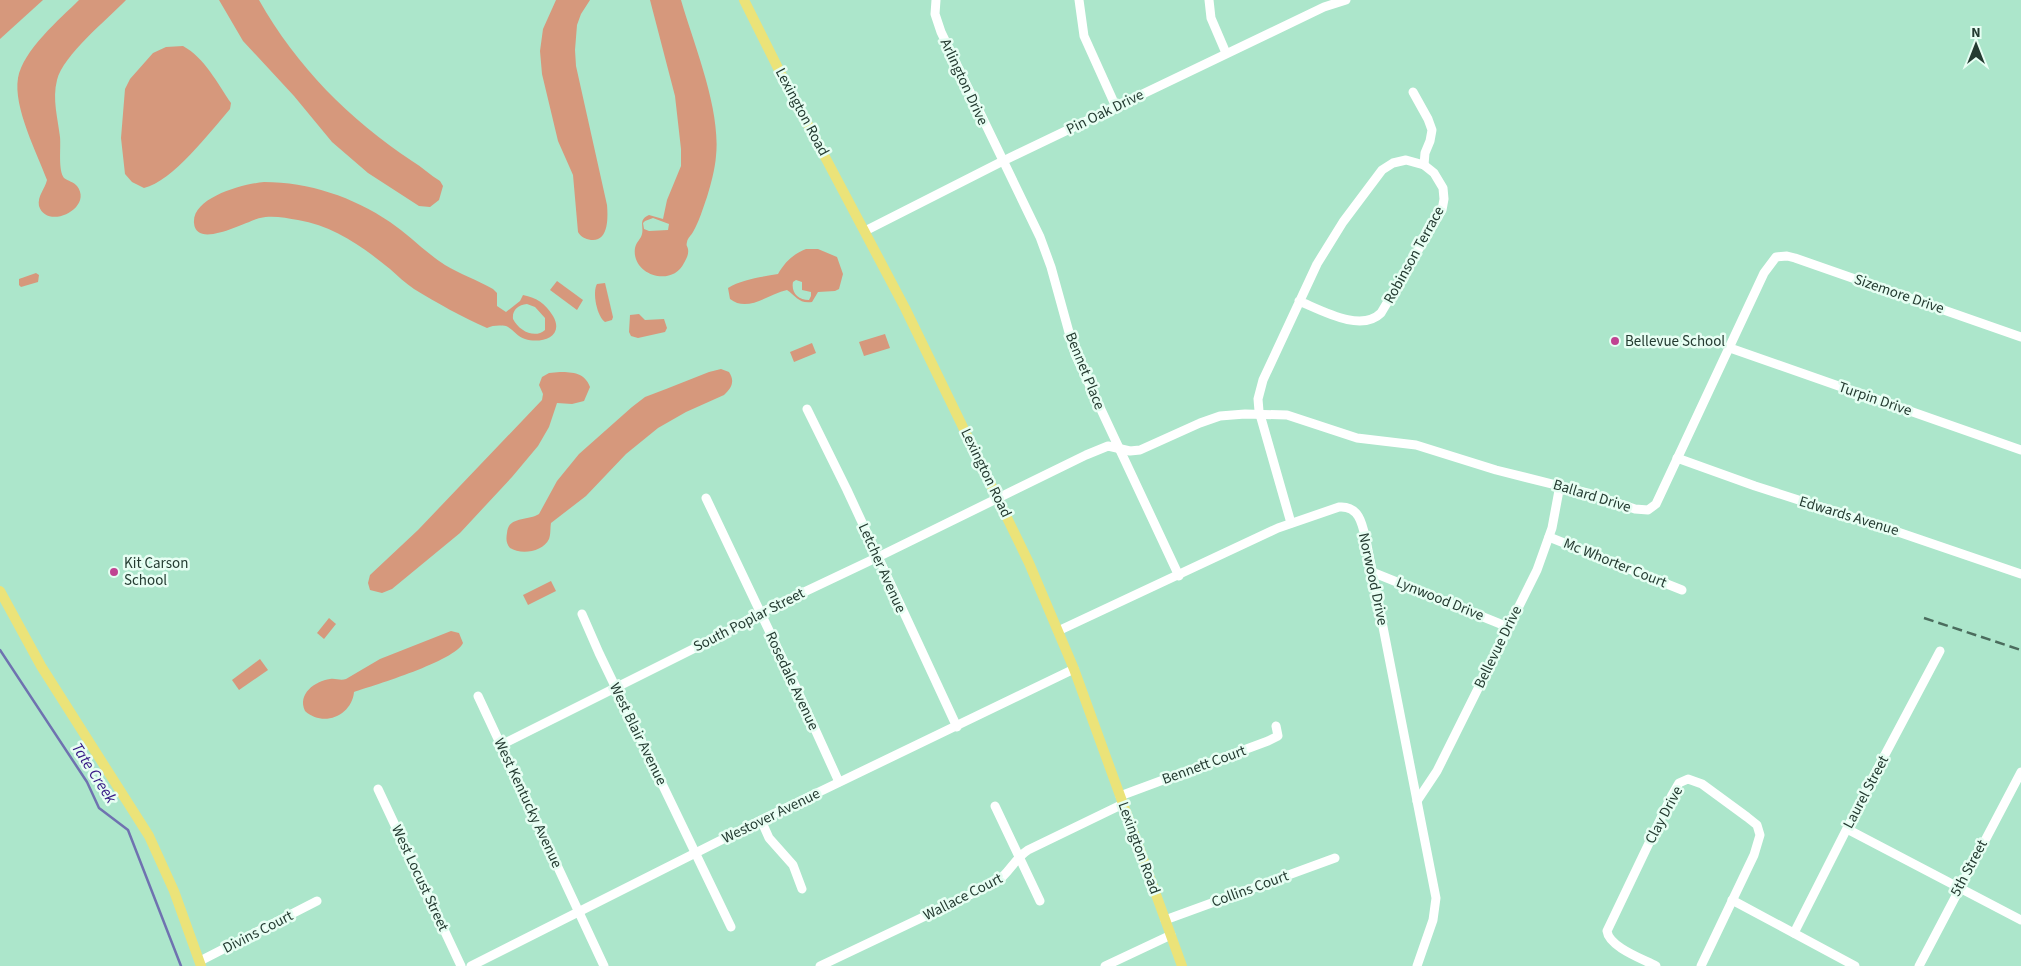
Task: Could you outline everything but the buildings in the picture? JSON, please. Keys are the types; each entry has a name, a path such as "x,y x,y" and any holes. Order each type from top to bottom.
{"main road":[{"name":"Lexington Road","path":"744,0 919,335 998,498 1074,669 1182,966"},
{"path":"0,591 41,666 149,836 174,891 200,964"}],"street":[{"name":"Arlington Drive","path":"936,0 935,14 940,32 1003,161"},
{"path":"1079,0 1084,36 1116,107"},
{"path":"1209,0 1211,18 1226,53"},
{"name":"Pin Oak Drive","path":"865,231 1003,161 1226,53 1324,7 1346,0"},
{"path":"1291,523 1260,416 1258,399 1263,380 1299,301 1327,247 1343,222 1382,170 1394,163 1406,160 1424,165 1425,153 1432,130 1413,92"},
{"name":"Bennet Place","path":"1003,161 1040,237 1051,267 1075,354 1179,576"},
{"name":"Robinson Terrace","path":"1299,301 1357,322 1370,321 1381,313 1435,222 1443,205 1444,194 1440,183 1424,165"},
{"name":"Sizemore Drive","path":"1776,257 1786,256 1795,258 2021,336"},
{"name":"Ballard Drive","path":"1118,448 1130,451 1140,450 1220,416 1245,414 1294,416 1357,438 1416,445 1496,470 1560,485 1635,509 1648,510 1656,504 1764,274 1776,257"},
{"name":"Turpin Drive","path":"1730,348 2021,450"},
{"name":"Letcher Avenue","path":"807,409 957,727"},
{"name":"South Poplar Street","path":"500,745 724,633 760,613 878,558 1103,447 1112,446 1118,448"},
{"name":"Edwards Avenue","path":"1677,458 1755,486 2021,574"},
{"name":"Bellevue Drive","path":"1418,801 1437,771 1537,570 1549,537 1560,485"},
{"name":"Rosedale Avenue","path":"706,498 839,782"},
{"name":"Norwood Drive","path":"1058,631 1134,594 1179,576 1291,523 1339,507 1351,508 1355,511 1360,520 1372,572 1436,898 1433,920 1417,966"},
{"name":"Mc Whorter Court","path":"1549,537 1682,590"},
{"name":"Lynwood Drive","path":"1372,572 1508,627"},
{"name":"West Blair Avenue","path":"582,614 731,927"},
{"name":"Laurel Street","path":"1794,933 1940,651"},
{"name":"Westover Avenue","path":"470,966 761,820 1074,669"},
{"name":"West Kentucky Avenue","path":"478,696 604,966"},
{"name":"Bennett Court","path":"1122,800 1141,787 1268,741 1278,736 1276,726"},
{"name":"5th Street","path":"1919,966 1958,888 2017,789 2021,772"},
{"name":"Clay Drive","path":"1656,966 1615,944 1608,938 1607,931 1672,794 1679,783 1691,779 1702,784 1747,817 1758,828 1759,842 1701,966"},
{"name":"West Locust Street","path":"378,789 461,966"},
{"name":"Wallace Court","path":"820,966 996,883 1009,872 1019,857 1028,850 1122,800"},
{"path":"995,806 1040,901"},
{"path":"761,820 769,838 793,865 802,889"},
{"path":"1847,829 2021,920"},
{"name":"Collins Court","path":"1165,920 1335,858"},
{"path":"1732,900 1855,966"},
{"name":"Divins Court","path":"200,964 317,901"},
{"path":"1105,966 1170,935"}],"shaded area":[{"path":"0,0 43,0 0,39"},
{"path":"79,0 126,0 77,49 61,70 57,80 55,102 60,137 61,170 64,178 76,185 81,194 75,209 67,214 51,217 44,213 39,206 39,199 47,180 22,116 17,90 18,78 21,67 34,46"},
{"path":"219,0 259,0 290,48 326,90 367,128 440,181 443,186 439,200 430,207 419,206 368,173 332,142 294,96 243,41"},
{"path":"556,0 590,0 581,14 577,25 575,50 576,66 607,205 606,228 597,240 585,238 578,232 573,175 558,141 542,74 540,51 543,29"},
{"path":"650,0 681,0 711,98 716,138 715,161 711,182 699,219 687,240 687,257 678,271 671,275 662,276 654,275 639,265 635,257 635,248 642,234 642,223 644,219 649,215 663,219 667,200 681,166 675,96","holes":["653,218 669,224 668,230 649,231 644,229 643,223"]},
{"path":"183,46 198,57 210,72 231,103 230,109 179,166 155,184 144,188 132,182 125,174 121,138 125,89 130,79 153,53 166,47"},
{"path":"264,182 314,188 361,205 404,232 445,265 493,289 497,293 497,306 506,312 520,301 523,295 540,302 553,316 556,323 554,334 544,339 531,340 522,338 506,326 491,326 487,328 478,324 414,289 359,245 336,232 311,223 269,217 260,218 223,232 203,234 197,231 194,223 196,214 201,206 210,199 233,189","holes":["527,304 535,307 545,318 545,330 541,333 532,334 519,327 513,319 518,307"]},
{"path":"806,249 818,249 837,257 843,274 839,289 818,292 812,302 801,301 787,290 751,303 737,303 730,299 728,288 746,280 778,274 790,259","holes":["796,280 802,282 802,290 811,292 809,300 802,299 794,293 793,282"]},
{"path":"36,273 39,275 38,282 21,287 19,285 19,279"},
{"path":"557,281 583,300 577,310 550,290"},
{"path":"605,283 613,317 612,320 605,322 598,310 595,293 597,284"},
{"path":"639,314 645,320 664,319 667,328 665,332 638,338 631,336 629,332 630,315"},
{"path":"885,334 890,348 864,356 859,342"},
{"path":"812,343 816,353 794,362 790,352"},
{"path":"721,369 729,372 732,378 731,387 724,395 686,412 658,428 626,454 586,496 551,523 549,539 542,547 526,552 510,548 506,537 511,524 539,514 557,481 579,454 632,407 645,397"},
{"path":"549,373 574,373 582,376 588,382 590,387 584,401 572,404 557,403 549,427 538,446 460,533 392,589 382,593 370,590 368,583 370,575 418,530 542,400 543,394 539,385 542,377"},
{"path":"551,581 556,591 528,605 523,595"},
{"path":"329,618 336,624 324,639 317,633"},
{"path":"451,631 459,633 463,643 457,650 446,657 413,672 354,692 348,707 343,713 336,716 328,719 320,718 312,716 305,711 303,699 305,694 319,682 330,679 346,679 380,659"},
{"path":"260,659 268,670 239,690 232,680"}],"waterway":[{"name":"Tate Creek","path":"0,650 87,782 99,808 128,830 181,966"}],"railway":[{"path":"1924,618 2021,650"}],"place":[{"name":"Bellevue School","path":"1615,341"},
{"name":"Kit Carson School","path":"114,572"}]}
